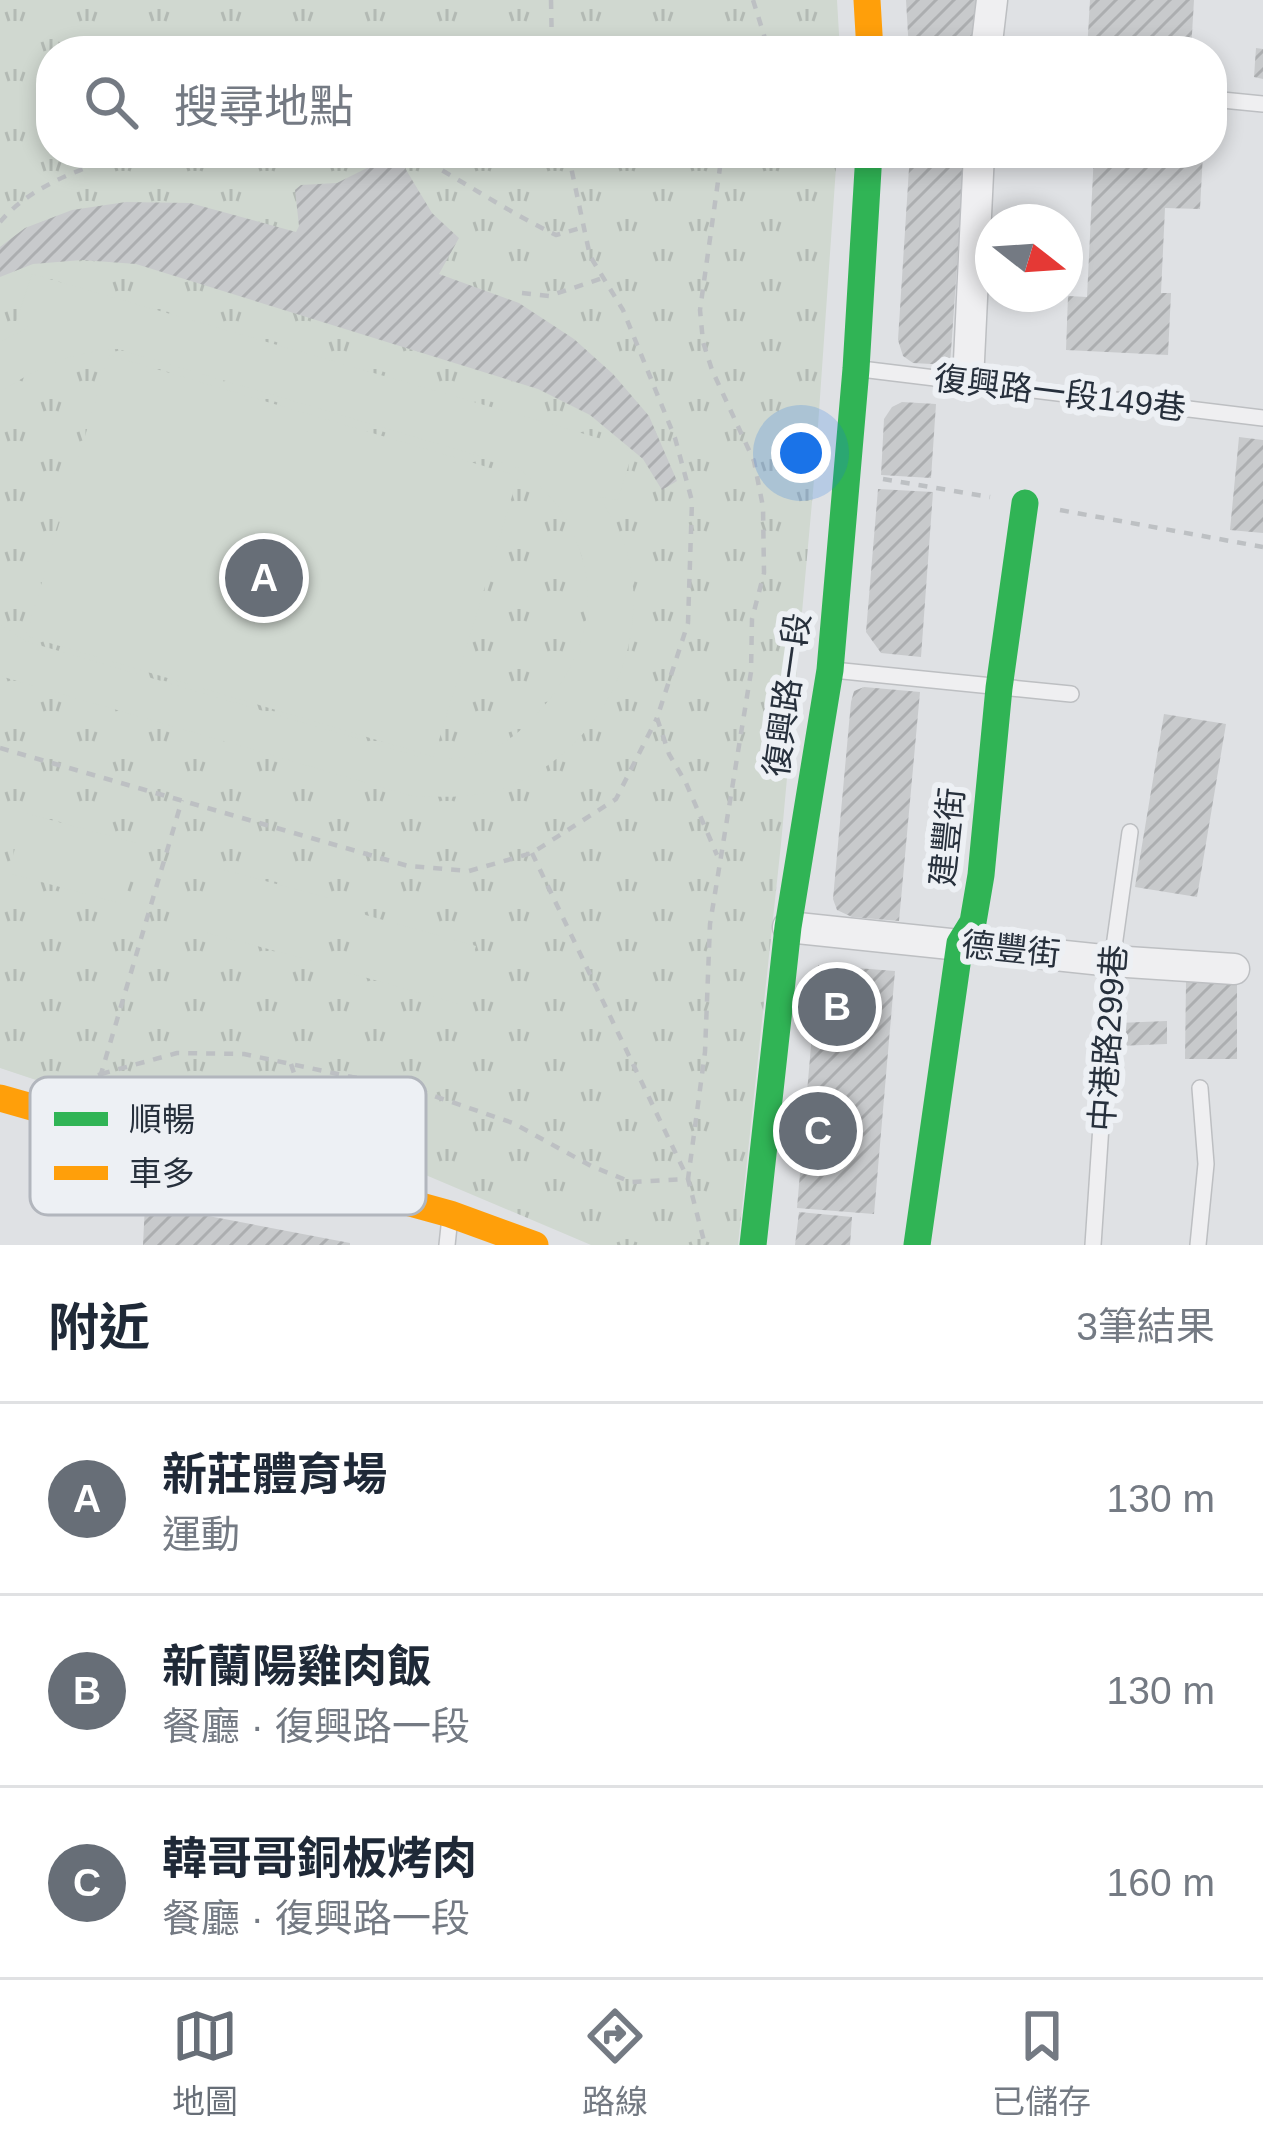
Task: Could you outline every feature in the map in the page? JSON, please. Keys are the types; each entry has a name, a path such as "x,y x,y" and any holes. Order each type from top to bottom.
{"street":[{"path":"867,0 869,36"},
{"path":"988,36 992,0"},
{"name":"復興路一段","path":"753,1245 788,927 830,670 868,168"},
{"path":"968,381 978,168"},
{"name":"建豐街","path":"917,1245 960,943 973,922 1024,503"},
{"name":"德豐街","path":"788,927 1234,969"},
{"path":"0,1098 30,1107"},
{"path":"426,1207 535,1245"}],"lane":[{"path":"1227,100 1263,104"},
{"name":"復興路一段149巷","path":"856,369 1263,418"},
{"path":"830,670 1071,694"},
{"name":"中港路299巷","path":"1093,1245 1112,961 1130,832"},
{"path":"1198,1245 1206,1164 1200,1088"},
{"path":"447,1245 450,1214"}],"path":[{"path":"551,0 552,36"},
{"path":"752,0 764,36"},
{"path":"0,222 14,205 84,168"},
{"path":"443,168 556,235 584,227"},
{"path":"0,748 408,866 469,871 532,853 616,799 657,718 688,623 692,501 675,438 622,310 590,256 571,168"},
{"path":"688,1179 705,1052 710,924 751,671 752,620 764,573 763,507 754,461 703,342 700,310 720,168"},
{"path":"522,293 550,296 603,278"},
{"path":"657,718 668,754 686,783 719,860"},
{"path":"101,1074 182,800"},
{"path":"532,853 688,1179 706,1245"},
{"path":"92,1077 177,1053 244,1054 352,1077"},
{"path":"291,1064 295,1077"},
{"path":"426,1093 513,1124 631,1182 688,1179"}],"green space":[{"path":"0,0 837,0 839,36 36,36 36,168 836,168 781,844 738,1245 591,1245 426,1175 426,1077 30,1078 0,1068"},
{"path":"32,274 626,446 631,457 618,500 600,497 630,564 634,602 630,639 620,675 581,737 522,780 486,793 412,796 0,676 0,624 25,641 427,759 455,758 497,747 534,717 568,671 586,621 588,595 577,542 560,508 519,468 118,349 56,362 0,393 0,342 29,327 16,322"},
{"path":"109,355 518,476 434,757 26,636"},
{"path":"25,813 140,844 123,904 8,873"},
{"path":"217,868 329,898 313,961 200,931"},
{"path":"362,914 476,946 459,1004 346,972"}],"building":[{"path":"906,0 976,0 978,36 908,36"},
{"path":"1090,0 1194,0 1192,36 1088,36"},
{"path":"1256,48 1263,49 1263,79 1254,77"},
{"path":"367,168 405,168 432,213 459,238 439,274 519,303 574,339 649,416 677,481 662,490 643,459 590,415 538,389 136,264 82,260 33,264 0,277 0,247 25,228 72,210 126,202 190,203 296,232 295,190 301,185 337,183"},
{"path":"909,168 964,168 950,365 913,363 903,356 898,340"},
{"path":"1093,168 1202,168 1200,209 1165,208 1161,293 1171,293 1168,355 1066,350 1067,312 1083,312 1083,297 1087,297"},
{"path":"902,402 936,404 931,478 881,475 884,419"},
{"path":"1239,437 1263,440 1263,533 1230,530"},
{"path":"878,489 933,492 921,657 881,653 866,632"},
{"path":"864,687 920,692 899,921 852,917 837,910 833,899 851,702 854,691"},
{"path":"1164,714 1226,724 1197,897 1135,887"},
{"path":"818,965 895,971 874,1214 797,1208"},
{"path":"1186,982 1237,982 1237,1059 1185,1059"},
{"path":"1167,1021 1167,1044 1118,1046 1118,1023"},
{"path":"799,1212 852,1217 850,1245 795,1245"},
{"path":"144,1215 203,1215 350,1243 350,1245 143,1245"}],"traffic: fast":[{"path":"753,1245 788,927 830,670 868,168"},
{"path":"917,1245 960,943 973,922 981,875 999,688 1025,503"}],"traffic: slow":[{"path":"867,0 869,36"},
{"path":"0,1098 30,1107"},
{"path":"426,1207 535,1245"}],"place":[{"name":"新莊體育場","path":"264,578"},
{"name":"新蘭陽雞肉飯","path":"837,1007"},
{"name":"韓哥哥銅板烤肉","path":"818,1131"}]}
